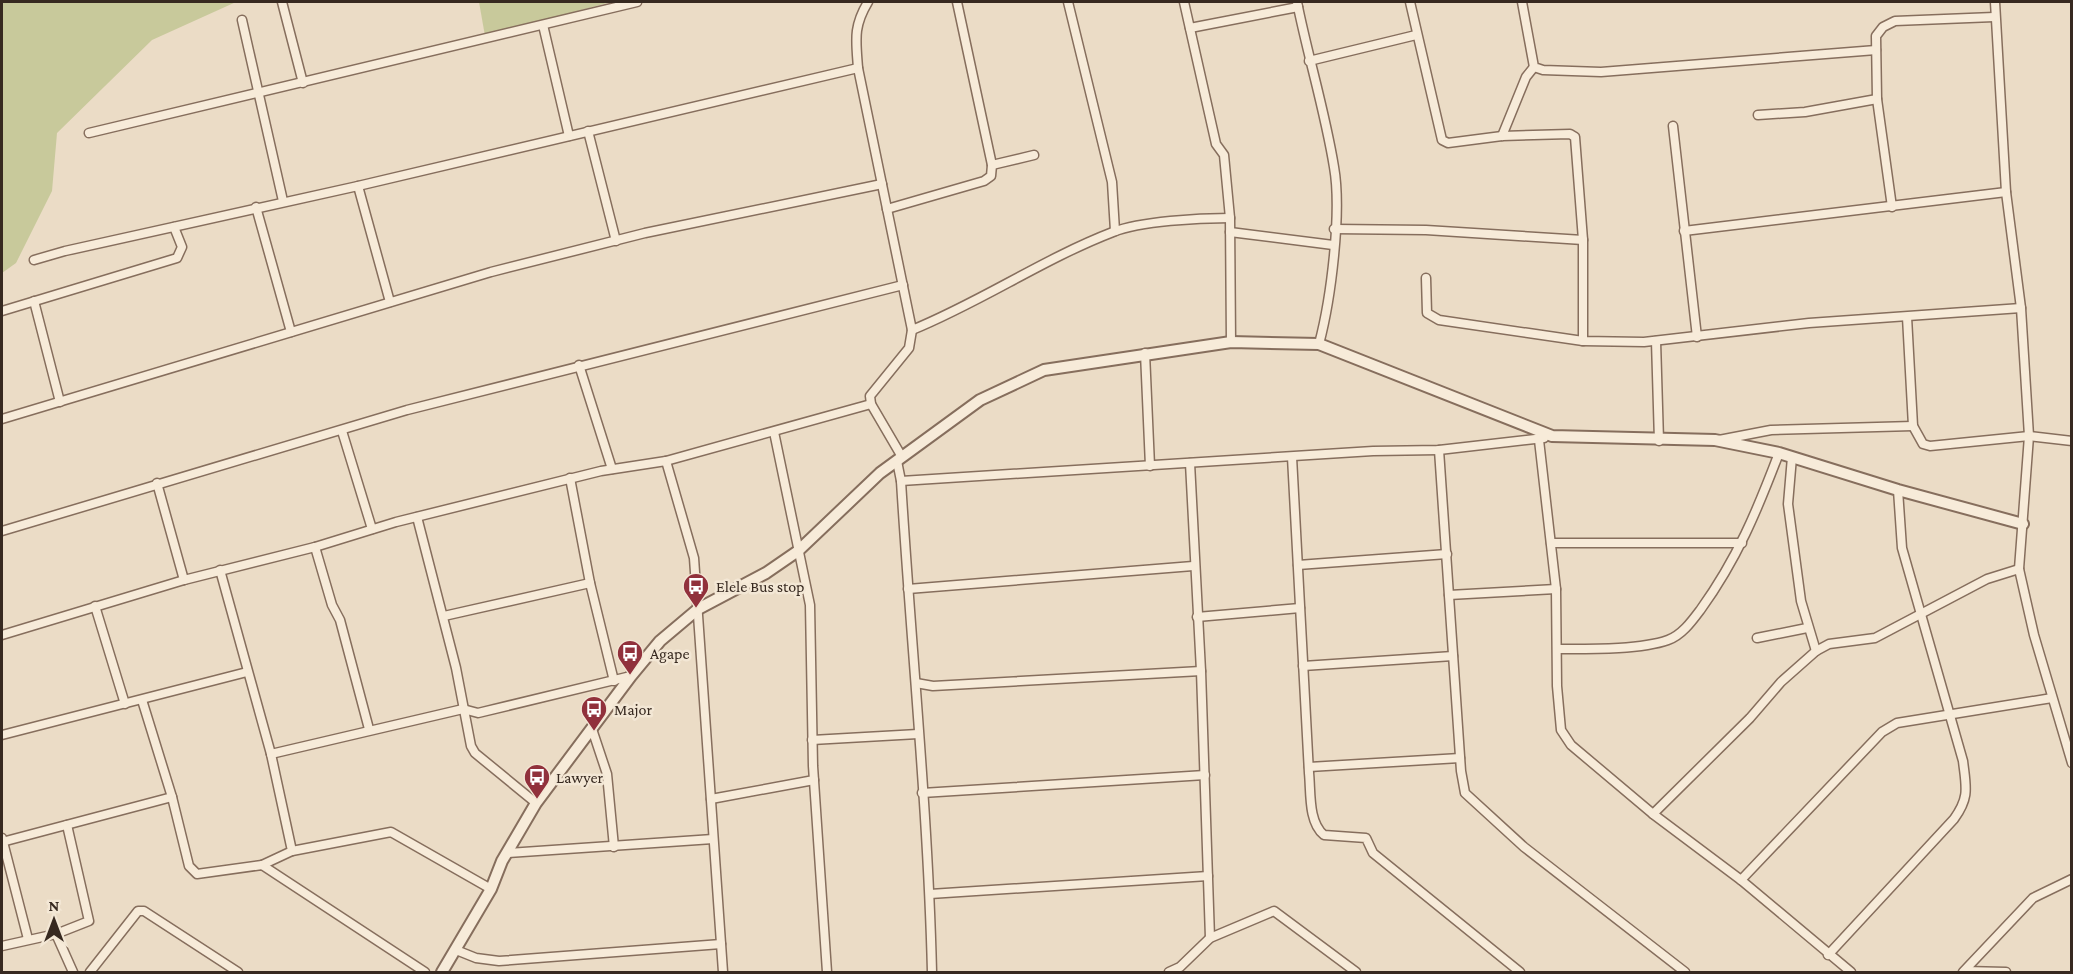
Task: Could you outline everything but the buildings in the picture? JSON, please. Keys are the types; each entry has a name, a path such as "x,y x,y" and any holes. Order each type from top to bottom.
{"street":[{"path":"282,2 303,83"},
{"path":"89,133 637,2"},
{"path":"868,2 858,18 855,31 858,68 912,330 909,348 870,396 871,404 899,459 930,894 932,972"},
{"path":"887,209 989,180 992,165 957,2"},
{"path":"1068,2 1112,182 1115,231"},
{"path":"1184,2 1216,144 1224,155 1230,218 1231,342"},
{"path":"1410,2 1442,141 1448,143 1502,136 1570,134 1575,137 1583,240 1583,341"},
{"path":"1502,136 1526,77 1534,67 1522,2"},
{"path":"1995,2 1994,17 2006,192 2021,308 2029,436 2019,569 2052,698 2072,763"},
{"path":"1190,28 1298,4 1335,169 1329,309 1319,344"},
{"path":"1892,207 1877,99 1876,36 1883,27 1895,21 1994,17"},
{"path":"242,20 283,201"},
{"path":"543,25 569,136"},
{"path":"1309,61 1416,35"},
{"path":"1534,67 1543,70 1601,72 1876,50"},
{"path":"34,260 858,68"},
{"path":"1758,115 1805,112 1877,99"},
{"path":"1672,126 1697,337"},
{"path":"588,131 616,241"},
{"path":"992,165 1034,155"},
{"path":"2,419 491,272 616,241 882,184"},
{"path":"358,186 390,302"},
{"path":"1684,231 2006,192"},
{"path":"256,207 291,332"},
{"path":"912,330 948,315 1115,231 1195,218 1230,218"},
{"path":"2,311 177,258 182,247 174,227"},
{"path":"1334,229 1426,230 1583,240"},
{"path":"1230,232 1333,246"},
{"path":"1425,278 1427,313 1439,320 1583,341 1656,341 1809,323 2021,308"},
{"path":"2,531 407,410 903,285"},
{"path":"34,301 60,402"},
{"path":"1907,317 1913,426 1923,444 1930,446 2029,436 2072,441"},
{"path":"1656,341 1659,441"},
{"path":"442,972 491,889 507,853 536,803 660,641 698,609 766,573 798,551 867,484 980,400 1028,376 1075,363 1231,342 1319,344 1552,436 1659,441 1715,440 1771,430 1913,426"},
{"path":"1145,353 1150,466"},
{"path":"579,365 612,470"},
{"path":"2,635 184,580 315,547 417,517 570,478 666,461 871,404"},
{"path":"342,431 372,529"},
{"path":"774,432 810,605 812,740 827,972"},
{"path":"901,481 1439,450 1539,440 1552,436"},
{"path":"1539,440 1556,589 1557,686 1564,738 1653,814 1741,880 1851,972"},
{"path":"1715,440 1779,453 1898,490 2023,524"},
{"path":"1439,450 1461,783 1465,793 1524,847 1685,972"},
{"path":"1558,649 1603,650 1667,641 1677,635 1690,623 1723,579 1752,525 1779,453"},
{"path":"1292,457 1312,812 1321,832 1335,836 1366,838 1373,853 1520,972"},
{"path":"1792,457 1788,504 1807,628 1816,651"},
{"path":"666,461 694,558 723,972"},
{"path":"1190,463 1193,566 1201,671 1210,938"},
{"path":"570,478 590,583 614,681"},
{"path":"157,483 184,580"},
{"path":"1828,955 1964,805 1966,793 1963,761 1902,548 1898,490"},
{"path":"417,517 444,616 463,709 475,753 536,803"},
{"path":"1551,543 1742,543"},
{"path":"315,547 332,605 340,620 369,729"},
{"path":"1298,565 1447,554"},
{"path":"908,589 1193,566"},
{"path":"1653,814 1750,718 1781,682 1816,651 1829,644 1875,638 1987,579 2019,569"},
{"path":"220,570 271,754 292,851"},
{"path":"444,616 590,583"},
{"path":"1449,595 1556,589"},
{"path":"95,606 125,704"},
{"path":"1197,617 1300,608"},
{"path":"1758,638 1807,628"},
{"path":"1303,666 1453,656"},
{"path":"916,683 933,686 1201,671"},
{"path":"2,735 247,672"},
{"path":"271,754 369,729 463,709 478,713 631,676"},
{"path":"916,697 933,686"},
{"path":"1741,880 1882,732 1898,723 1950,717 2052,698"},
{"path":"142,700 172,797 189,866 197,874 262,865 292,851 391,832 491,889"},
{"path":"592,729 607,774 614,847"},
{"path":"812,740 918,734"},
{"path":"1308,767 1460,758"},
{"path":"922,793 1205,775"},
{"path":"711,799 814,780"},
{"path":"28,939 2,840 172,797"},
{"path":"2,946 56,934 89,921 67,825"},
{"path":"507,853 713,839"},
{"path":"262,865 425,972"},
{"path":"930,894 1208,876"},
{"path":"1964,971 2033,897 2072,879"},
{"path":"90,972 138,911 144,911 238,972"},
{"path":"1169,972 1180,967 1210,938 1274,911 1356,972"},
{"path":"56,934 74,972"},
{"path":"456,951 476,958 498,961 721,944"},
{"path":"1964,971 2006,972"}],"green space":[{"path":"2,2 236,2 152,40 57,133 52,191 16,263 2,273"},
{"path":"479,2 611,2 485,36"}],"place":[{"name":"Elele Bus stop","path":"696,609"},
{"name":"Agape","path":"630,676"},
{"name":"Major","path":"594,732"},
{"name":"Lawyer","path":"537,800"}]}
